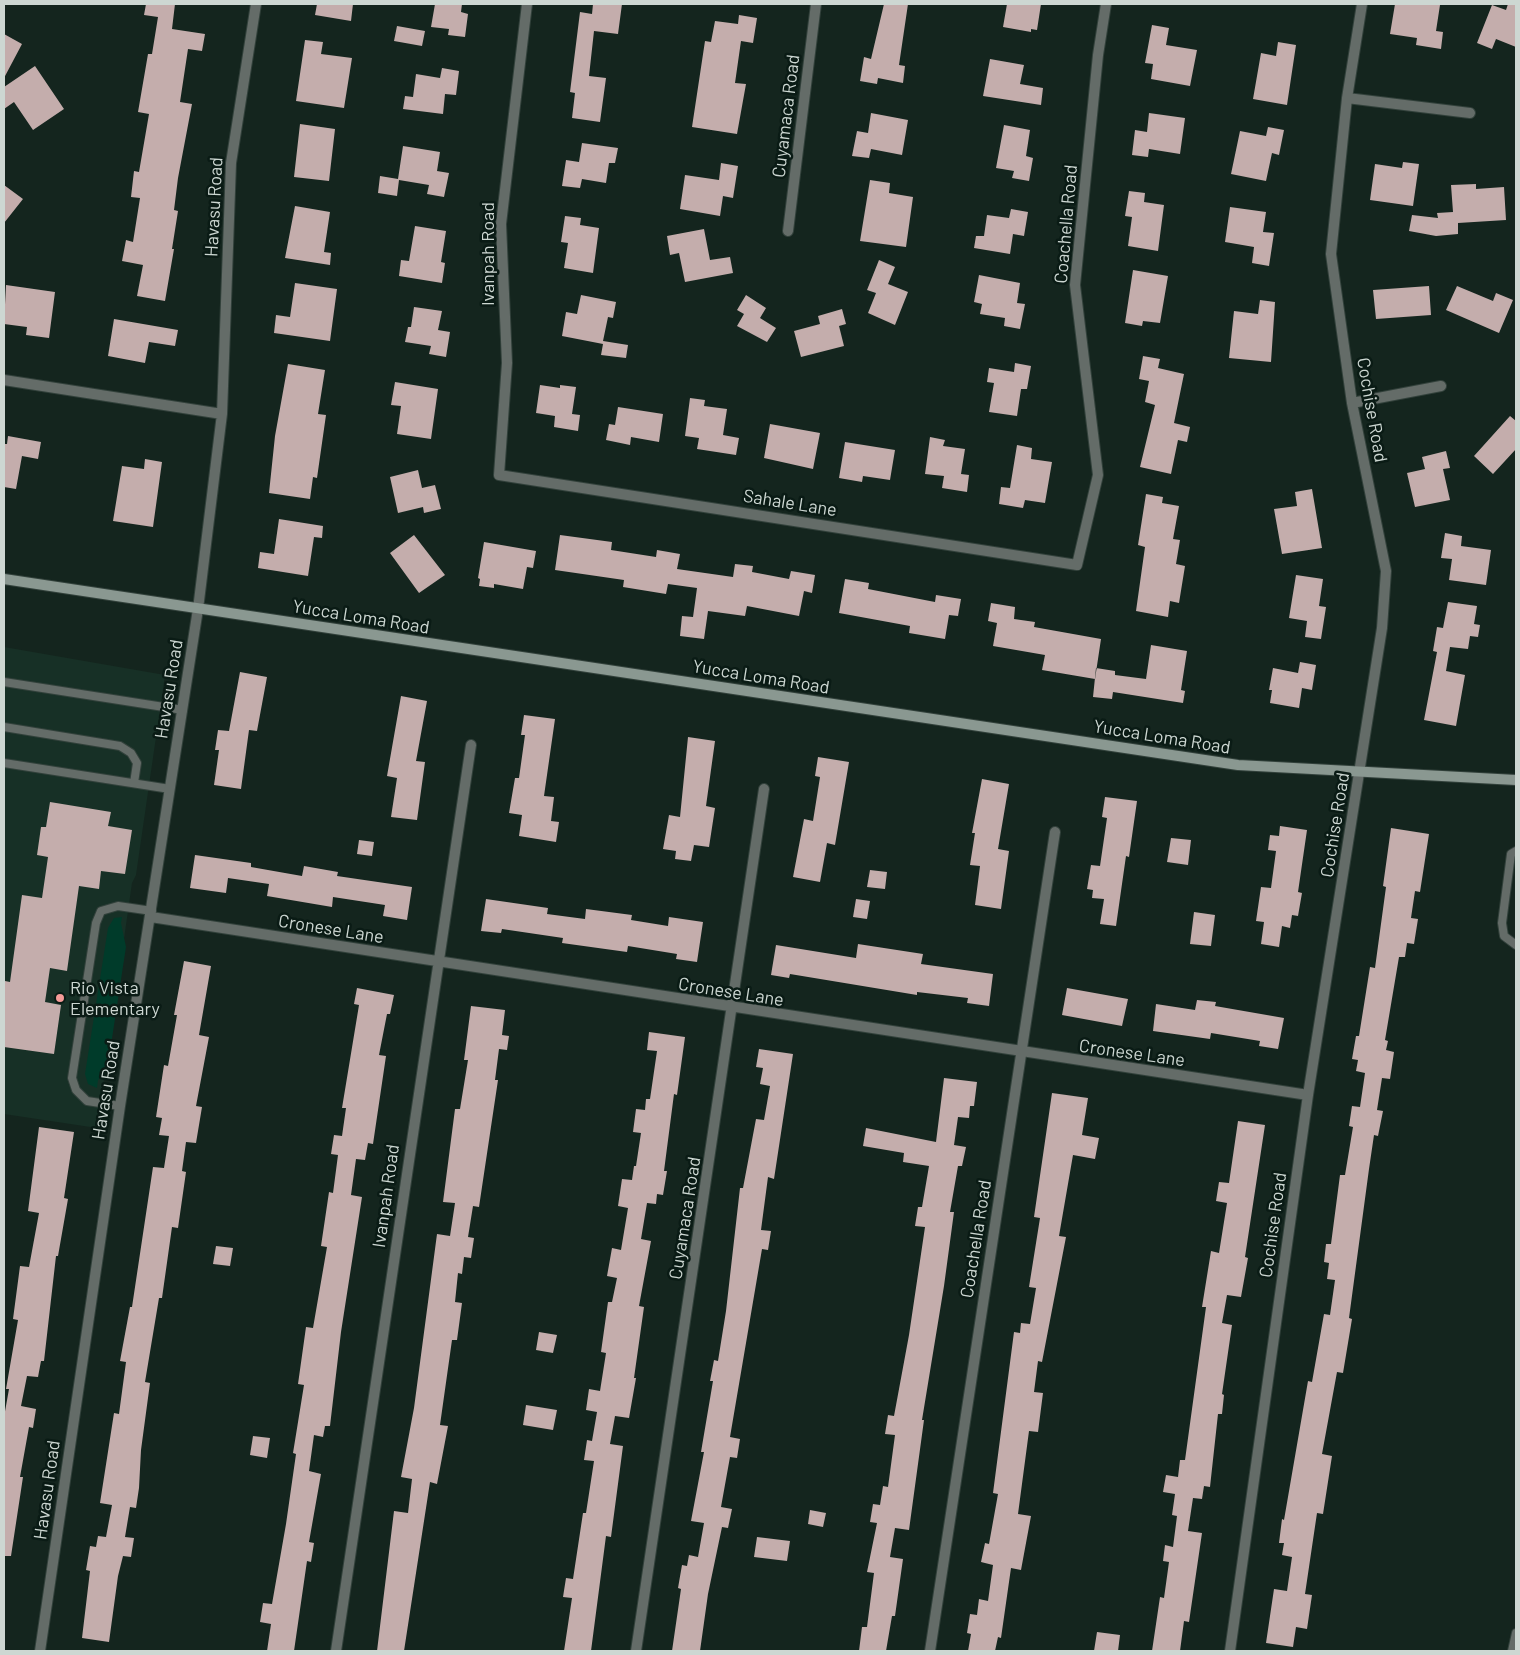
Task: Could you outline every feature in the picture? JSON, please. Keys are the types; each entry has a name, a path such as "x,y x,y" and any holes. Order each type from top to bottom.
{"main road":[{"name":"Yucca Loma Road","path":"4,579 1238,765 1516,780"}],"street":[{"name":"Havasu Road","path":"40,1651 120,1106 198,609 222,414 231,163 256,4"},
{"name":"Ivanpah Road","path":"499,475 507,363 501,224 527,4"},
{"name":"Cuyamaca Road","path":"788,231 816,4"},
{"name":"Coachella Road","path":"1077,565 1098,475 1075,285 1098,55 1106,4"},
{"name":"Cochise Road","path":"1230,1651 1308,1096 1382,628 1386,571 1352,403 1331,254 1347,98 1362,4"},
{"path":"1347,98 1470,113"},
{"path":"4,380 222,414"},
{"path":"1352,403 1441,386"},
{"name":"Sahale Lane","path":"499,475 1077,565"},
{"name":"Ivanpah Road","path":"336,1651 437,962 471,745"},
{"name":"Cuyamaca Road","path":"636,1651 733,1008 764,789"},
{"name":"Coachella Road","path":"930,1651 1055,832"},
{"name":"Cronese Lane","path":"151,914 437,962 1308,1096"}],"lane":[{"path":"4,682 183,710"},
{"path":"4,727 120,746 131,753 137,763 134,783"},
{"path":"4,764 170,789"},
{"path":"1516,851 1511,854 1502,923 1504,936 1516,945"},
{"path":"120,1106 87,1101 76,1090 72,1078 96,923 102,911 118,906 151,914"},
{"path":"1512,1651 1516,1633"}],"shaded area":[{"name":"Rio Vista Elementary","path":"4,647 165,675 136,875 132,883 97,1128 4,1114"}],"green space":[{"path":"122,917 121,923 126,947 107,1071 98,1080 97,1088 88,1084 85,1074 108,928 114,918"}],"building":[{"path":"146,4 175,4 172,29 205,34 202,51 188,49 180,102 192,104 178,178 174,210 178,211 172,249 174,249 165,301 137,296 143,265 122,261 126,240 133,242 140,198 131,197 134,171 139,172 149,114 138,112 148,54 152,54 158,17 144,15"},
{"path":"317,4 353,4 351,21 315,15"},
{"path":"435,4 462,4 461,12 468,14 465,37 448,35 449,29 431,27"},
{"path":"593,4 622,4 618,34 594,31 589,76 606,78 600,122 572,118 575,93 570,92 580,12 592,14"},
{"path":"884,4 908,4 899,65 905,66 903,83 878,78 877,84 860,81 864,57 871,59"},
{"path":"1007,4 1041,4 1037,30 1031,29 1031,32 1003,27"},
{"path":"1395,4 1440,5 1436,31 1443,32 1441,49 1416,45 1417,38 1390,34"},
{"path":"1508,4 1516,4 1516,47 1496,39 1492,49 1477,43 1492,5 1506,10"},
{"path":"739,15 757,18 753,43 741,41 735,83 746,84 737,134 692,127 705,41 711,42 715,21 738,24"},
{"path":"1152,25 1169,28 1166,45 1197,50 1190,86 1151,79 1153,64 1145,63"},
{"path":"397,26 425,31 422,46 394,41"},
{"path":"4,34 22,44 4,78"},
{"path":"305,40 323,42 321,54 352,58 344,108 296,101"},
{"path":"1278,42 1296,45 1287,105 1253,99 1261,53 1276,56"},
{"path":"990,59 1024,65 1020,84 1043,88 1041,105 983,96"},
{"path":"35,66 64,109 33,130 14,102 4,109 4,87"},
{"path":"442,68 459,71 456,95 445,94 443,114 403,109 405,96 413,97 416,74 440,78"},
{"path":"871,113 908,120 902,155 871,149 869,158 852,156 857,131 868,133"},
{"path":"1149,113 1185,118 1180,154 1149,149 1148,157 1132,155 1135,130 1147,132"},
{"path":"300,124 335,129 329,181 294,177"},
{"path":"1004,125 1030,130 1026,156 1033,158 1029,181 1012,178 1014,171 996,168"},
{"path":"1268,127 1284,130 1279,155 1272,153 1266,181 1231,174 1240,131 1266,136"},
{"path":"582,143 618,148 615,163 609,163 606,183 582,179 580,188 562,186 566,160 579,162"},
{"path":"403,146 440,152 437,171 449,173 444,197 427,194 429,185 399,180 397,196 378,193 380,176 398,179"},
{"path":"1403,162 1419,164 1413,206 1370,200 1375,164 1402,168"},
{"path":"721,163 738,166 733,198 723,196 720,216 680,209 685,175 719,180"},
{"path":"870,180 890,183 889,193 913,197 906,247 860,241"},
{"path":"1476,184 1476,189 1504,187 1506,220 1458,223 1458,234 1436,236 1409,231 1412,215 1438,218 1437,213 1453,212 1451,185"},
{"path":"4,185 23,199 4,223"},
{"path":"1129,191 1145,193 1144,202 1164,205 1158,251 1128,246 1132,217 1125,216"},
{"path":"295,206 330,212 324,252 331,253 330,265 285,258"},
{"path":"1230,207 1266,212 1263,232 1274,233 1269,266 1252,263 1254,247 1225,242"},
{"path":"1011,209 1028,212 1024,236 1013,234 1010,254 974,248 976,236 984,236 987,215 1009,218"},
{"path":"565,216 581,218 580,225 599,228 593,273 564,268 568,243 561,242"},
{"path":"415,226 446,231 441,262 445,263 442,283 399,276 401,260 409,261"},
{"path":"704,229 710,260 730,257 733,273 685,282 679,253 670,255 667,236"},
{"path":"879,260 895,267 888,284 908,292 895,325 868,313 876,293 867,290"},
{"path":"1133,270 1168,276 1160,323 1143,321 1142,326 1125,323"},
{"path":"979,275 1020,283 1017,303 1025,304 1020,329 1004,326 1005,318 980,314 982,304 974,302"},
{"path":"295,283 337,289 330,341 274,333 276,315 290,317"},
{"path":"6,285 55,292 49,338 26,335 27,327 4,324"},
{"path":"1429,286 1431,315 1376,319 1373,290"},
{"path":"1457,286 1493,301 1496,293 1513,300 1499,333 1446,310"},
{"path":"581,295 616,302 613,318 608,317 603,341 628,345 626,358 601,355 603,344 562,336 566,312 577,314"},
{"path":"746,295 766,308 760,318 776,328 767,342 737,326 744,314 737,310"},
{"path":"1260,300 1275,302 1271,362 1229,358 1234,311 1258,314"},
{"path":"414,307 442,311 438,330 450,332 446,357 429,354 431,346 405,342 408,327 411,327"},
{"path":"842,309 846,324 839,326 844,346 801,357 794,331 820,324 818,316"},
{"path":"114,319 178,330 175,346 149,342 145,363 108,356"},
{"path":"1143,356 1160,359 1158,368 1184,374 1174,423 1190,427 1187,442 1178,440 1171,474 1140,467 1155,405 1145,402 1149,381 1139,379"},
{"path":"1015,363 1031,366 1027,389 1021,389 1017,416 989,412 994,383 987,382 989,368 1014,372"},
{"path":"288,364 325,370 318,414 326,415 317,478 313,477 310,499 269,493 275,436"},
{"path":"395,382 438,389 431,439 397,434 401,406 391,405"},
{"path":"540,385 560,388 560,385 576,387 572,414 580,415 578,431 554,427 555,416 536,413"},
{"path":"690,398 705,400 704,406 727,409 723,435 739,438 736,455 697,449 699,438 685,436"},
{"path":"618,407 663,414 659,442 631,437 630,445 606,440 609,424 615,425"},
{"path":"1510,416 1516,421 1516,449 1493,474 1474,456"},
{"path":"770,424 820,433 813,469 764,458"},
{"path":"8,436 41,442 38,459 22,456 16,489 4,487 4,444 7,444"},
{"path":"930,437 945,440 943,446 965,449 961,474 969,475 967,492 942,488 944,476 925,474"},
{"path":"845,442 895,450 890,480 863,476 862,482 839,478"},
{"path":"1017,445 1032,448 1031,459 1052,462 1045,503 1025,500 1023,508 999,504 1001,487 1010,488"},
{"path":"1446,451 1450,468 1443,469 1450,500 1415,507 1407,473 1425,469 1422,457"},
{"path":"145,459 162,462 153,527 113,521 122,466 144,469"},
{"path":"418,470 422,488 435,485 441,509 424,513 423,507 398,513 390,477"},
{"path":"1312,489 1322,548 1282,554 1274,509 1297,506 1295,492"},
{"path":"1146,494 1163,497 1162,503 1179,506 1173,539 1180,540 1176,564 1185,566 1179,603 1170,601 1168,617 1136,611 1145,547 1138,545"},
{"path":"279,519 323,526 322,538 314,537 308,576 258,568 260,552 274,554"},
{"path":"1445,533 1462,536 1461,546 1491,550 1486,585 1449,580 1452,559 1441,558"},
{"path":"414,535 445,575 419,593 390,553"},
{"path":"560,535 612,542 611,550 656,557 657,550 680,554 677,569 733,577 735,564 753,566 752,572 789,579 791,571 815,575 812,593 804,591 799,616 747,606 745,616 708,611 704,639 680,636 682,616 693,617 697,588 668,584 666,594 623,587 624,580 555,570"},
{"path":"484,542 536,551 533,568 527,567 523,589 494,584 494,588 479,586 480,579 478,578"},
{"path":"1296,575 1323,579 1319,606 1326,607 1321,639 1305,637 1307,621 1289,618"},
{"path":"845,579 869,583 868,589 935,602 936,595 961,599 958,616 949,615 945,639 909,633 910,626 839,613"},
{"path":"1448,602 1477,606 1474,624 1480,625 1478,637 1470,636 1468,649 1450,647 1446,671 1465,675 1456,726 1424,720 1437,652 1433,651 1437,627 1443,628"},
{"path":"991,603 1015,607 1014,619 1035,622 1034,627 1101,639 1095,679 1042,670 1045,655 993,646 997,623 988,621"},
{"path":"1151,645 1187,651 1181,690 1185,691 1183,703 1113,692 1112,699 1093,697 1096,668 1115,671 1115,675 1146,679"},
{"path":"1300,662 1316,665 1312,690 1302,688 1299,708 1270,703 1272,690 1269,690 1273,668 1298,673"},
{"path":"240,672 267,677 257,731 249,730 241,789 214,785 219,750 215,750 218,730 229,731"},
{"path":"401,696 427,701 416,761 425,762 417,820 391,817 397,778 387,776"},
{"path":"524,715 555,719 544,796 554,797 551,821 559,822 556,842 519,836 522,815 509,813 515,778 519,778 525,735 521,735"},
{"path":"688,737 715,741 706,806 715,808 709,847 694,845 691,861 675,859 676,851 663,849 669,815 680,817"},
{"path":"818,757 849,762 835,845 827,843 820,882 793,877 804,819 813,821 820,777 815,776"},
{"path":"982,779 1009,784 998,849 1009,851 1001,909 975,905 980,866 970,865 975,833 972,833"},
{"path":"1105,797 1137,801 1129,857 1126,856 1116,926 1100,924 1104,899 1092,898 1093,890 1087,889 1091,865 1100,866 1107,818 1102,817"},
{"path":"50,802 111,812 108,826 132,830 125,874 101,871 99,889 79,886 67,971 50,968 45,1002 61,1005 54,1054 4,1047 5,981 10,982 22,895 42,898 48,857 37,855 41,827 46,827"},
{"path":"1280,826 1307,830 1298,892 1302,893 1298,916 1292,915 1290,928 1282,926 1279,947 1261,944 1264,922 1256,921 1261,887 1271,888 1276,851 1268,850 1270,835 1279,836"},
{"path":"1391,828 1429,834 1420,892 1415,891 1411,918 1418,919 1414,944 1407,943 1405,957 1399,957 1385,1040 1388,1041 1386,1050 1394,1052 1390,1079 1382,1078 1377,1110 1383,1111 1378,1136 1374,1135 1349,1318 1352,1319 1343,1373 1337,1372 1322,1454 1332,1456 1323,1514 1317,1513 1305,1594 1312,1595 1307,1629 1296,1627 1293,1647 1266,1643 1274,1589 1287,1591 1292,1557 1282,1555 1284,1543 1279,1543 1282,1519 1284,1520 1308,1381 1312,1382 1324,1314 1330,1315 1335,1280 1327,1279 1329,1263 1324,1262 1326,1244 1331,1244 1340,1175 1345,1175 1353,1127 1349,1126 1352,1106 1360,1107 1365,1073 1356,1071 1358,1060 1352,1059 1356,1036 1359,1036 1370,967 1375,968 1386,887 1383,886"},
{"path":"1171,838 1191,840 1188,865 1167,862"},
{"path":"359,840 374,842 372,856 357,854"},
{"path":"195,855 251,863 251,867 302,876 304,866 338,872 337,876 412,887 407,920 383,916 385,905 333,897 332,907 267,896 269,884 228,878 226,893 190,888"},
{"path":"870,870 887,872 885,889 867,887"},
{"path":"486,899 548,908 547,914 585,919 586,909 632,915 631,920 668,926 669,917 703,922 697,962 676,959 677,954 628,946 627,952 562,943 563,938 502,929 501,933 481,931"},
{"path":"856,899 870,901 867,919 853,917"},
{"path":"1194,912 1215,915 1211,946 1190,944"},
{"path":"858,944 923,954 921,964 993,974 989,1006 967,1003 968,998 917,992 917,995 790,974 789,978 771,975 776,945 856,958"},
{"path":"184,961 211,966 199,1035 209,1037 196,1106 202,1107 196,1143 186,1142 182,1171 186,1172 178,1228 172,1227 162,1298 159,1298 145,1382 150,1383 141,1450 139,1488 136,1508 130,1507 125,1537 134,1538 131,1557 123,1556 118,1576 109,1642 82,1638 90,1571 86,1570 90,1546 96,1547 98,1536 106,1537 112,1505 100,1503 114,1413 119,1414 126,1362 120,1361 130,1307 132,1307 153,1167 164,1168 169,1136 159,1135 162,1118 156,1117 164,1065 168,1066 177,1015 174,1015"},
{"path":"357,988 394,995 390,1014 387,1014 379,1055 386,1056 373,1144 368,1143 365,1160 356,1159 351,1195 362,1197 341,1332 330,1426 325,1426 323,1437 314,1435 309,1471 321,1474 309,1542 314,1543 311,1562 307,1561 294,1651 267,1651 271,1624 260,1622 263,1603 272,1604 286,1524 296,1454 293,1453 304,1385 298,1384 306,1327 313,1328 327,1247 321,1246 329,1192 333,1193 338,1155 331,1154 334,1135 342,1136 346,1108 342,1108 359,1005 354,1004"},
{"path":"1067,988 1128,999 1122,1026 1062,1015"},
{"path":"1197,1000 1216,1002 1215,1006 1284,1018 1278,1049 1259,1046 1260,1041 1211,1033 1210,1039 1153,1031 1156,1004 1195,1010"},
{"path":"471,1006 505,1010 502,1035 509,1036 507,1050 499,1049 495,1080 498,1080 479,1207 473,1206 468,1237 474,1238 471,1258 464,1257 462,1274 458,1273 455,1302 462,1303 457,1340 452,1340 440,1425 448,1426 437,1484 430,1482 404,1651 377,1651 394,1511 408,1513 412,1479 401,1477 414,1408 437,1234 450,1236 455,1203 443,1202 455,1109 460,1109 468,1060 464,1060"},
{"path":"649,1032 685,1037 677,1095 674,1094 664,1171 667,1171 663,1195 657,1194 656,1204 647,1203 641,1239 651,1241 639,1306 644,1307 634,1378 636,1378 629,1418 615,1416 610,1444 623,1446 611,1537 606,1536 591,1651 564,1651 572,1598 563,1597 566,1578 573,1579 583,1513 586,1513 594,1461 584,1460 587,1440 592,1441 597,1412 586,1410 589,1389 600,1391 606,1353 601,1352 608,1302 612,1302 617,1278 607,1276 612,1248 621,1250 628,1208 618,1206 622,1179 632,1180 641,1133 633,1132 636,1109 645,1110 646,1099 650,1099 657,1051 647,1050"},
{"path":"759,1049 793,1054 774,1179 768,1177 761,1230 771,1231 768,1250 762,1249 730,1437 740,1439 737,1458 730,1457 721,1507 732,1509 728,1528 722,1527 708,1594 700,1651 672,1651 681,1589 678,1588 682,1565 687,1566 689,1555 698,1557 704,1523 691,1521 704,1452 701,1452 713,1381 710,1381 714,1360 718,1361 726,1311 740,1188 743,1188 756,1119 764,1120 770,1086 760,1084 763,1068 756,1067"},
{"path":"944,1078 977,1082 974,1106 970,1106 969,1118 958,1117 954,1145 966,1147 962,1166 958,1166 950,1212 954,1212 922,1420 924,1420 909,1530 895,1528 890,1557 903,1559 895,1616 892,1616 886,1651 859,1651 862,1627 867,1627 874,1573 867,1572 877,1523 870,1522 873,1504 880,1505 883,1486 888,1487 895,1435 885,1434 888,1415 894,1416 909,1335 925,1227 915,1226 918,1207 922,1207 929,1166 903,1162 904,1153 863,1146 866,1128 936,1142"},
{"path":"1052,1093 1088,1098 1082,1135 1099,1138 1095,1159 1073,1155 1059,1236 1066,1237 1042,1362 1038,1361 1034,1392 1043,1393 1038,1432 1029,1431 1018,1514 1031,1516 1021,1570 1011,1568 1001,1638 998,1637 995,1651 968,1651 971,1634 967,1633 970,1614 977,1615 979,1599 988,1601 993,1565 981,1562 985,1543 989,1544 998,1494 993,1493 1014,1332 1020,1333 1021,1323 1030,1324 1036,1288 1029,1287 1040,1218 1034,1217"},
{"path":"1238,1121 1265,1125 1245,1257 1248,1258 1241,1297 1227,1295 1222,1323 1232,1325 1222,1394 1224,1395 1222,1414 1218,1414 1210,1487 1204,1486 1202,1499 1193,1498 1188,1531 1202,1533 1189,1622 1184,1621 1180,1651 1152,1651 1160,1597 1164,1598 1169,1562 1163,1561 1165,1545 1173,1547 1177,1516 1172,1515 1175,1494 1163,1492 1166,1475 1178,1477 1180,1460 1185,1460 1206,1307 1202,1307 1211,1251 1219,1253 1227,1203 1216,1201 1219,1182 1229,1183"},
{"path":"39,1127 74,1132 64,1198 68,1199 58,1256 56,1256 44,1361 41,1361 38,1377 27,1376 21,1406 36,1409 33,1428 29,1427 20,1477 23,1477 11,1556 4,1556 4,1417 9,1389 6,1389 18,1320 13,1319 20,1266 29,1267 39,1213 28,1211"},
{"path":"216,1246 233,1248 230,1266 213,1264"},
{"path":"539,1332 557,1335 553,1353 536,1350"},
{"path":"526,1405 557,1410 553,1430 523,1425"},
{"path":"253,1436 270,1438 267,1458 250,1455"},
{"path":"810,1510 826,1513 823,1527 808,1524"},
{"path":"757,1537 790,1541 787,1561 754,1557"},
{"path":"1097,1632 1120,1635 1118,1651 1094,1651"}],"place":[{"name":"Rio Vista Elementary","path":"60,998"}]}
